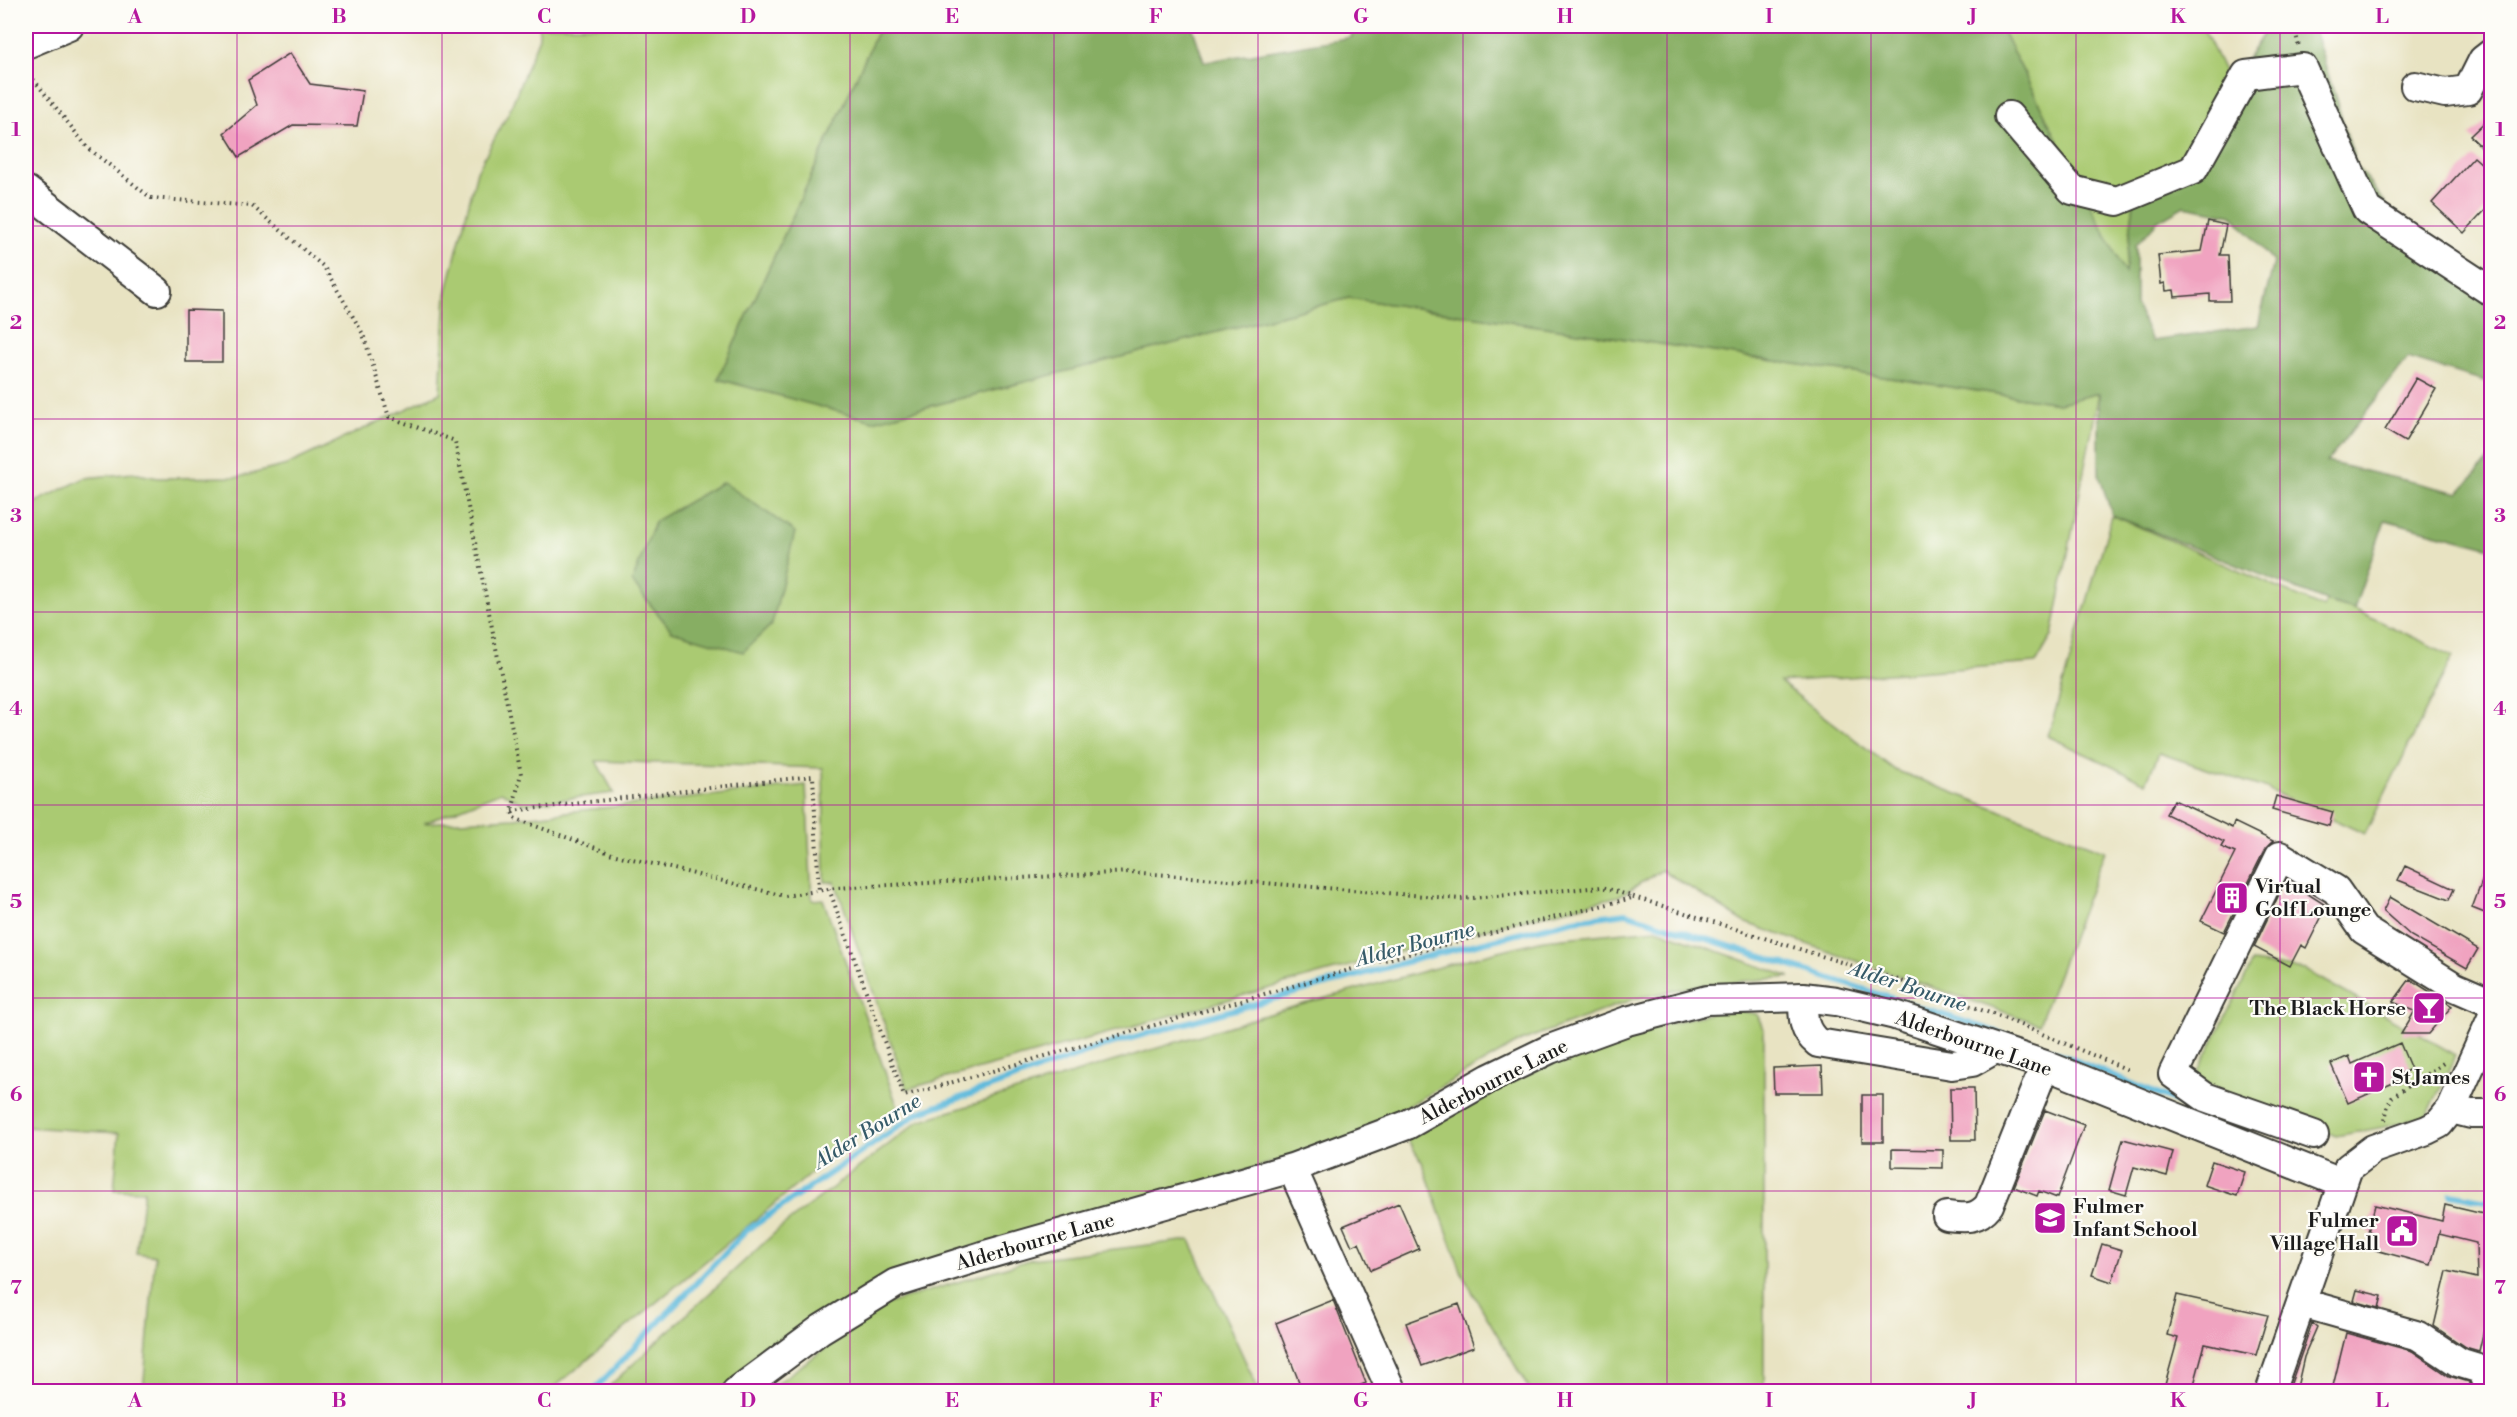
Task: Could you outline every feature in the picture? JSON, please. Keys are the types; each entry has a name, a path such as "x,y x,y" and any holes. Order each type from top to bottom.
{"street":[{"path":"26,44 69,26"},
{"path":"2415,86 2445,93 2468,90 2483,60 2492,53"},
{"path":"2008,116 2072,190 2117,201 2193,170 2246,75 2303,68 2367,210 2492,292"},
{"path":"26,190 157,291"},
{"path":"2314,1135 2205,1097 2173,1074 2280,856 2336,890 2364,930 2455,987 2492,1003"},
{"path":"1803,997 1803,1021 1808,1035 1818,1043 1952,1065 1972,1062 1995,1049"},
{"name":"Alderbourne Lane","path":"736,1392 821,1329 896,1283 982,1256 1292,1168 1407,1125 1490,1078 1550,1048 1627,1021 1707,1000 1803,997 1836,1001 1895,1015 2045,1065 2341,1183"},
{"path":"2270,1392 2348,1168 2373,1149 2439,1124 2451,1109 2492,1018"},
{"path":"1947,1216 1974,1217 1982,1213 1989,1205 2045,1065"},
{"path":"2451,1109 2471,1114 2492,1114"},
{"path":"1292,1168 1392,1392"},
{"path":"2302,1303 2420,1336 2458,1362 2481,1369 2490,1392"}],"path":[{"path":"26,70 87,148 151,198 252,206 324,267 363,334 389,417 455,441 521,774 512,811 514,818 612,854 785,896 829,889 1130,872 1461,899 1602,887 1917,986 2007,1019 2132,1072"},
{"path":"512,811 813,776 819,892"},
{"path":"829,889 904,1096 1388,959 1634,897"},
{"path":"2386,1144 2384,1127 2392,1097 2456,1055 2474,1056"}],"green space":[{"path":"539,26 880,26 718,379 873,421 1349,298 2058,403 2099,393 2052,636 2036,663 1780,682 1895,770 2105,851 2039,1024 1746,923 1662,870 1619,896 1450,938 907,1089 835,882 825,882 823,768 596,761 614,793 524,804 501,792 424,823 514,818 806,785 812,900 823,899 898,1108 851,1140 550,1391 143,1391 155,1256 136,1253 144,1191 114,1190 119,1133 26,1127 26,507 85,478 133,473 158,478 239,477 287,465 440,393 446,294 477,171 509,112 539,37"},
{"path":"880,26 1192,26 1204,62 1352,37 1350,26 2000,26 2125,273 2136,187 2174,174 2268,26 2313,26 2357,167 2431,263 2492,292 2491,383 2408,358 2327,462 2459,493 2491,457 2491,548 2385,520 2354,609 2326,601 2112,515 2099,475 2099,393 2059,403 1349,298 873,421 718,379","holes":["2184,206 2232,215 2274,262 2258,326 2152,341 2136,305 2136,245 2158,221"]},
{"path":"2000,26 2202,26 2230,83 2174,174 2136,187 2125,274"},
{"path":"723,482 795,532 772,624 743,652 672,631 632,582 655,521"},
{"path":"2112,515 2324,608 2326,601 2354,609 2453,656 2365,834 2267,789 2159,753 2146,783 2048,736"},
{"path":"1656,929 1790,977 1699,985 1634,999 1521,1041 1352,1138 916,1272 730,1391 603,1392 779,1229 919,1121 1282,1010 1483,955 1544,940"},
{"path":"2253,962 2305,970 2456,1055 2427,1116 2336,1136 2194,1079"},
{"path":"1728,1009 1757,1014 1764,1031 1764,1391 1530,1391 1463,1276 1422,1162 1407,1139 1486,1095 1568,1056 1638,1031"},
{"path":"1190,1240 1259,1391 765,1392 887,1304 1032,1259"}],"building":[{"path":"290,53 310,84 363,91 357,126 293,125 239,157 224,133 257,105 248,80"},
{"path":"2492,115 2492,157 2470,136"},
{"path":"2474,157 2492,173 2492,203 2464,233 2432,203"},
{"path":"2208,221 2226,225 2220,255 2228,255 2230,301 2210,301 2210,294 2175,297 2174,290 2166,291 2165,283 2161,284 2158,255 2202,251"},
{"path":"186,310 222,311 222,362 186,362"},
{"path":"2416,378 2436,389 2405,442 2385,430"},
{"path":"2276,796 2333,812 2329,826 2272,810"},
{"path":"2174,800 2232,828 2234,822 2273,841 2265,849 2224,932 2201,921 2235,853 2221,847 2224,842 2166,814"},
{"path":"2490,860 2492,860 2492,916 2472,908"},
{"path":"2405,866 2454,889 2449,900 2398,880"},
{"path":"2286,880 2327,906 2306,948 2301,945 2290,966 2254,947"},
{"path":"2390,897 2478,949 2467,968 2411,936 2383,911"},
{"name":"The Black Horse","path":"2410,979 2452,1006 2428,1034 2401,1034 2415,1011 2393,1002"},
{"name":"St James","path":"2400,1043 2411,1069 2400,1074 2402,1079 2348,1103 2331,1064 2349,1056 2352,1064"},
{"path":"1822,1066 1823,1093 1774,1093 1773,1068"},
{"path":"1950,1088 1974,1088 1975,1140 1951,1140"},
{"path":"1862,1095 1883,1095 1883,1142 1862,1142"},
{"path":"2045,1110 2084,1125 2057,1198 2039,1191 2037,1196 2014,1187"},
{"path":"2123,1139 2173,1152 2167,1176 2134,1167 2126,1195 2109,1190"},
{"path":"1892,1149 1943,1150 1943,1168 1892,1167"},
{"path":"2212,1161 2245,1172 2237,1196 2204,1185"},
{"path":"1399,1203 1419,1249 1371,1270 1359,1243 1352,1246 1343,1226"},
{"path":"2375,1205 2442,1221 2445,1205 2492,1216 2492,1321 2486,1321 2479,1351 2465,1347 2434,1326 2447,1271 2477,1278 2476,1243 2439,1234 2440,1230 2431,1265 2368,1248 2372,1233 2368,1232"},
{"path":"2102,1244 2122,1250 2112,1282 2092,1275"},
{"path":"2357,1290 2382,1296 2379,1308 2354,1301"},
{"path":"2177,1295 2268,1315 2256,1355 2205,1344 2192,1392 2163,1392 2178,1338 2167,1335"},
{"path":"1333,1300 1366,1383 1344,1392 1303,1392 1276,1323"},
{"path":"1459,1304 1474,1347 1422,1366 1406,1323"},
{"path":"2312,1323 2317,1327 2304,1357 2296,1392 2288,1392"},
{"path":"2346,1333 2412,1351 2449,1376 2469,1382 2469,1392 2357,1392 2333,1386"}],"waterway":[{"name":"Alder Bourne","path":"592,1392 746,1231 918,1113 1113,1043 1424,957 1574,920 1626,913 2040,1046 2186,1106"},
{"name":"Alder Bourne","path":"2451,1194 2492,1202"}],"place":[{"name":"Virtual Golf Lounge","path":"2232,898"},
{"name":"The Black Horse","path":"2429,1008"},
{"name":"St James","path":"2369,1077"},
{"name":"Fulmer Infant School","path":"2050,1218"},
{"name":"Fulmer Village Hall","path":"2402,1231"}]}
